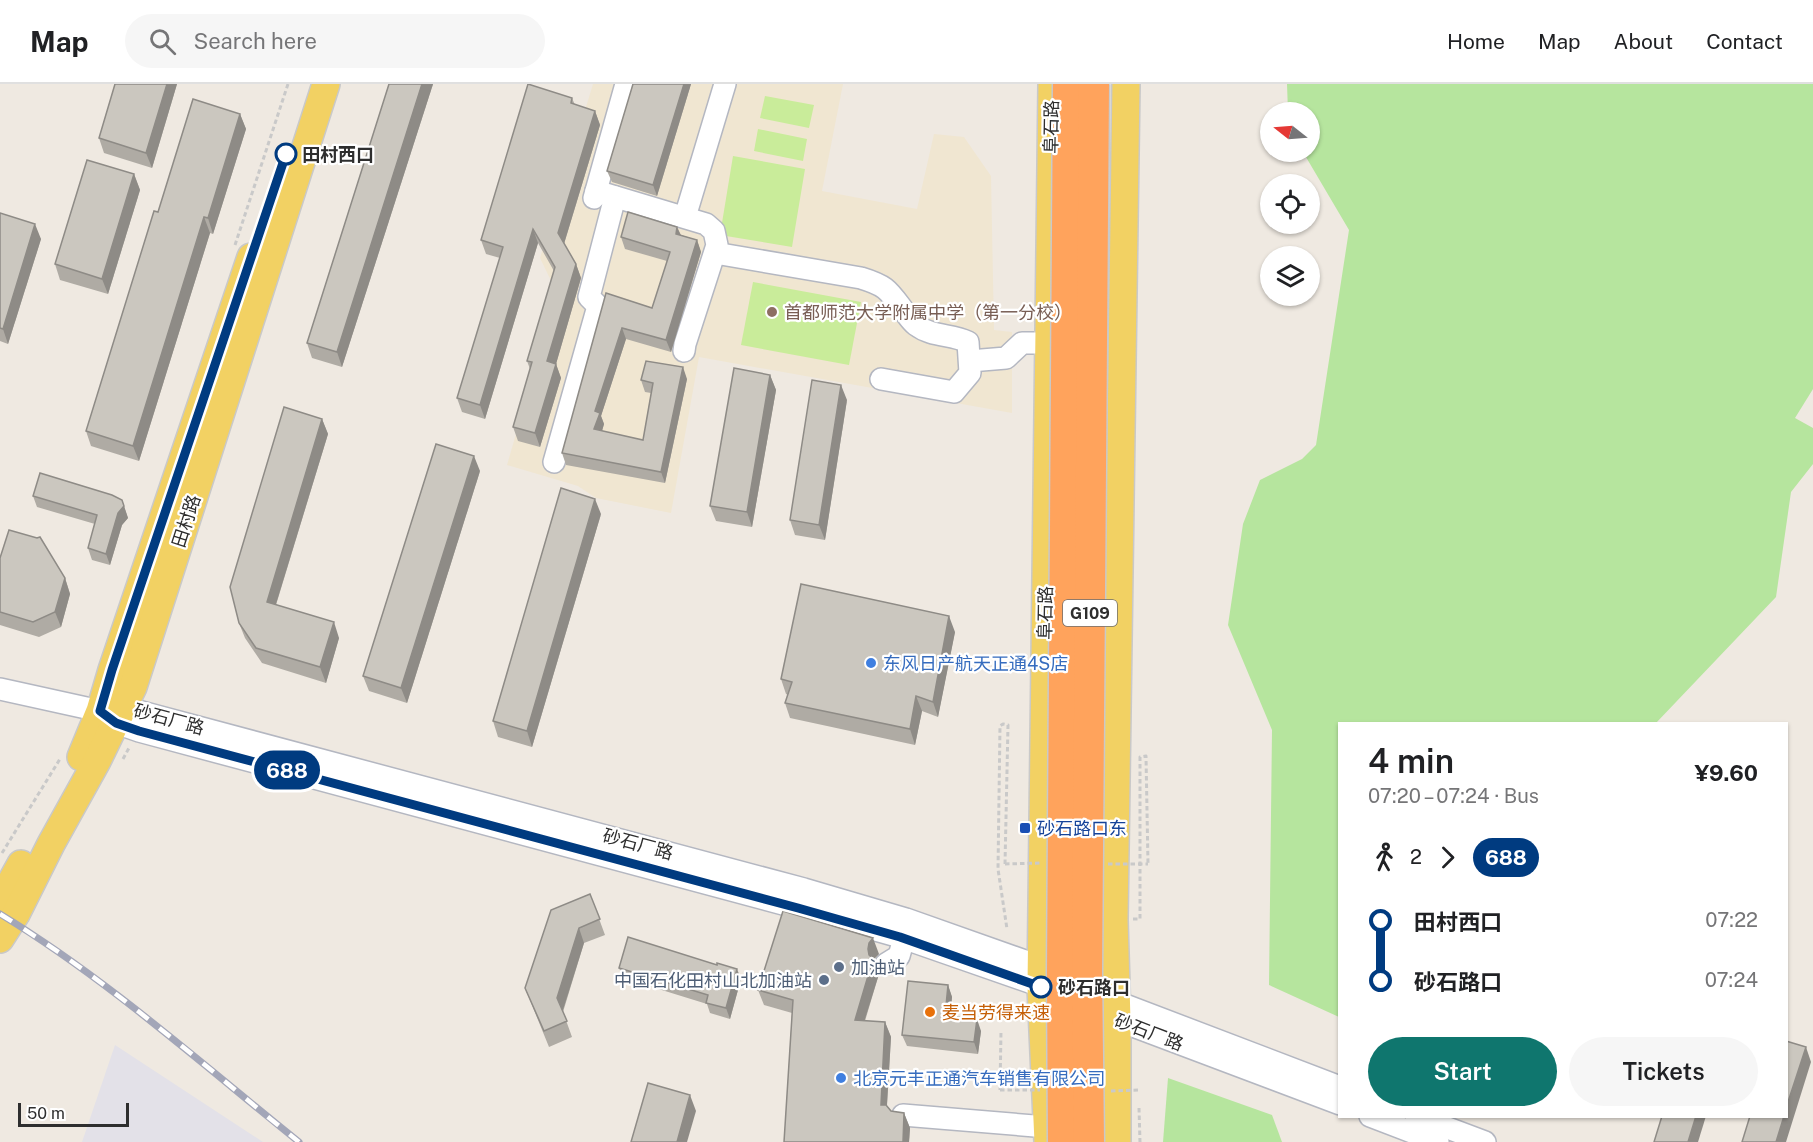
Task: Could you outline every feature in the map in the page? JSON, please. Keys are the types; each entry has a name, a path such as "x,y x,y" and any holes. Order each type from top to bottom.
{"highway":[{"name":"阜石路","path":"1043,1136 1062,963 1068,84"},
{"name":"G109","path":"1089,1142 1087,972 1094,84"}],"main road":[{"name":"田村路","path":"0,939 16,914 113,714 112,670 308,84"},
{"name":"田村路","path":"0,902 83,753 133,687 326,84"},
{"name":"阜石路","path":"1043,1136 1041,977 1052,84"},
{"path":"1117,1142 1114,920 1126,84"}],"street":[{"path":"554,462 598,306 589,297 602,195 626,84"},
{"path":"685,217 725,84"},
{"path":"602,195 685,217 706,224 714,231 717,245 684,351"},
{"path":"715,253 861,278 880,284 891,293 914,324 930,333 960,338 968,342 970,373 954,392 881,379"},
{"path":"970,361 1006,358 1022,343 1048,342"},
{"path":"0,689 113,714"},
{"name":"砂石厂路","path":"113,714 806,918 903,938 1041,977"},
{"name":"砂石厂路","path":"113,714 804,889 906,919 1116,1011 1338,1103"},
{"path":"886,964 899,956 903,938"},
{"name":"砂石厂路","path":"1116,1011 1338,1086"},
{"path":"903,1115 1043,1136"},
{"path":"1375,1118 1438,1142"},
{"path":"1421,1118 1485,1142"}],"path":[{"path":"1007,930 999,869 1000,726 1004,724 1008,725 1005,864 1044,863"},
{"path":"1106,864 1148,864 1146,756 1140,756 1140,919"},
{"path":"1000,1030 1000,1090 1044,1090"},
{"path":"1139,1101 1140,1142"}],"shaded area":[{"name":"首都师范大学附属中学（第一分校）","path":"593,84 843,84 822,191 917,209 934,134 964,137 991,176 994,330 1012,332 1012,413 699,357 671,513 596,498 578,486 507,465 557,293 540,258"},
{"path":"115,1045 263,1142 82,1142"}],"green space":[{"path":"1287,84 1813,84 1813,389 1795,418 1813,428 1813,464 1791,492 1776,597 1657,722 1338,722 1338,1017 1269,985 1272,730 1228,625 1243,524 1260,480 1302,459 1316,445 1349,230 1320,181 1320,174 1316,174 1309,162 1320,162 1320,102 1288,102"},
{"path":"765,96 814,105 809,128 760,118"},
{"path":"758,129 807,139 803,161 754,151"},
{"path":"733,156 805,169 792,247 720,235"},
{"path":"753,282 861,302 849,365 741,345"},
{"path":"1168,1078 1272,1115 1282,1142 1163,1142"}],"building":[{"path":"115,84 167,84 146,153 99,138"},
{"path":"389,84 422,84 337,352 307,343"},
{"path":"528,84 572,98 571,103 595,111 558,233 576,264 547,361 556,364 535,433 513,427 532,362 527,361 555,267 533,229 480,405 457,398 503,247 481,240"},
{"path":"633,84 684,84 653,185 607,171"},
{"path":"193,99 240,114 208,218 204,217 133,446 86,431 154,211 158,212"},
{"path":"87,160 134,174 102,279 55,264"},
{"path":"628,212 677,227 676,234 697,240 666,340 622,328 595,411 600,413 594,429 643,440 653,383 641,380 646,361 683,367 661,472 562,453 606,293 652,308 670,252 621,237"},
{"path":"0,213 35,224 3,329 0,328"},
{"path":"734,368 770,375 747,512 710,506"},
{"path":"812,380 841,385 819,525 790,520"},
{"path":"284,407 322,419 267,602 334,622 320,667 256,648 239,623 230,587"},
{"path":"436,444 474,456 401,688 363,676"},
{"path":"40,473 122,500 124,506 118,513 106,554 88,548 97,515 33,496"},
{"path":"561,488 595,499 527,731 493,721"},
{"path":"9,530 40,537 65,578 55,612 33,622 0,612 0,558"},
{"name":"东风日产航天正通4S店","path":"801,584 949,616 933,702 916,696 910,729 785,703 792,682 781,679"},
{"path":"590,894 600,919 579,928 557,998 567,1021 544,1031 525,988 551,910"},
{"path":"783,911 873,938 868,949 873,959 855,1020 885,1022 881,1105 886,1105 891,1111 904,1113 903,1142 784,1142 793,1000 758,990"},
{"path":"628,937 737,969 726,1008 706,1003 708,995 619,968"},
{"name":"麦当劳得来速","path":"908,981 948,985 945,1016 977,1019 974,1042 902,1035"},
{"path":"1788,1042 1806,1047 1788,1102"},
{"path":"648,1083 690,1095 677,1142 631,1142"},
{"path":"1661,1118 1695,1118 1688,1142 1654,1142"},
{"path":"1749,1118 1783,1118 1776,1142 1742,1142"}],"railway":[{"path":"0,914 40,939 116,994 299,1142"}],"bus line":[{"name":"688","path":"286,154 100,711 116,723 139,731 384,795 900,937 1041,987"}],"place":[{"name":"田村西口","path":"286,154"},
{"name":"首都师范大学附属中学（第一分校）","path":"772,312"},
{"name":"东风日产航天正通4S店","path":"871,663"},
{"name":"砂石路口东","path":"1025,828"},
{"name":"加油站","path":"839,967"},
{"name":"中国石化田村山北加油站","path":"824,980"},
{"name":"砂石路口","path":"1041,987"},
{"name":"麦当劳得来速","path":"930,1012"},
{"name":"北京元丰正通汽车销售有限公司","path":"841,1078"}]}
